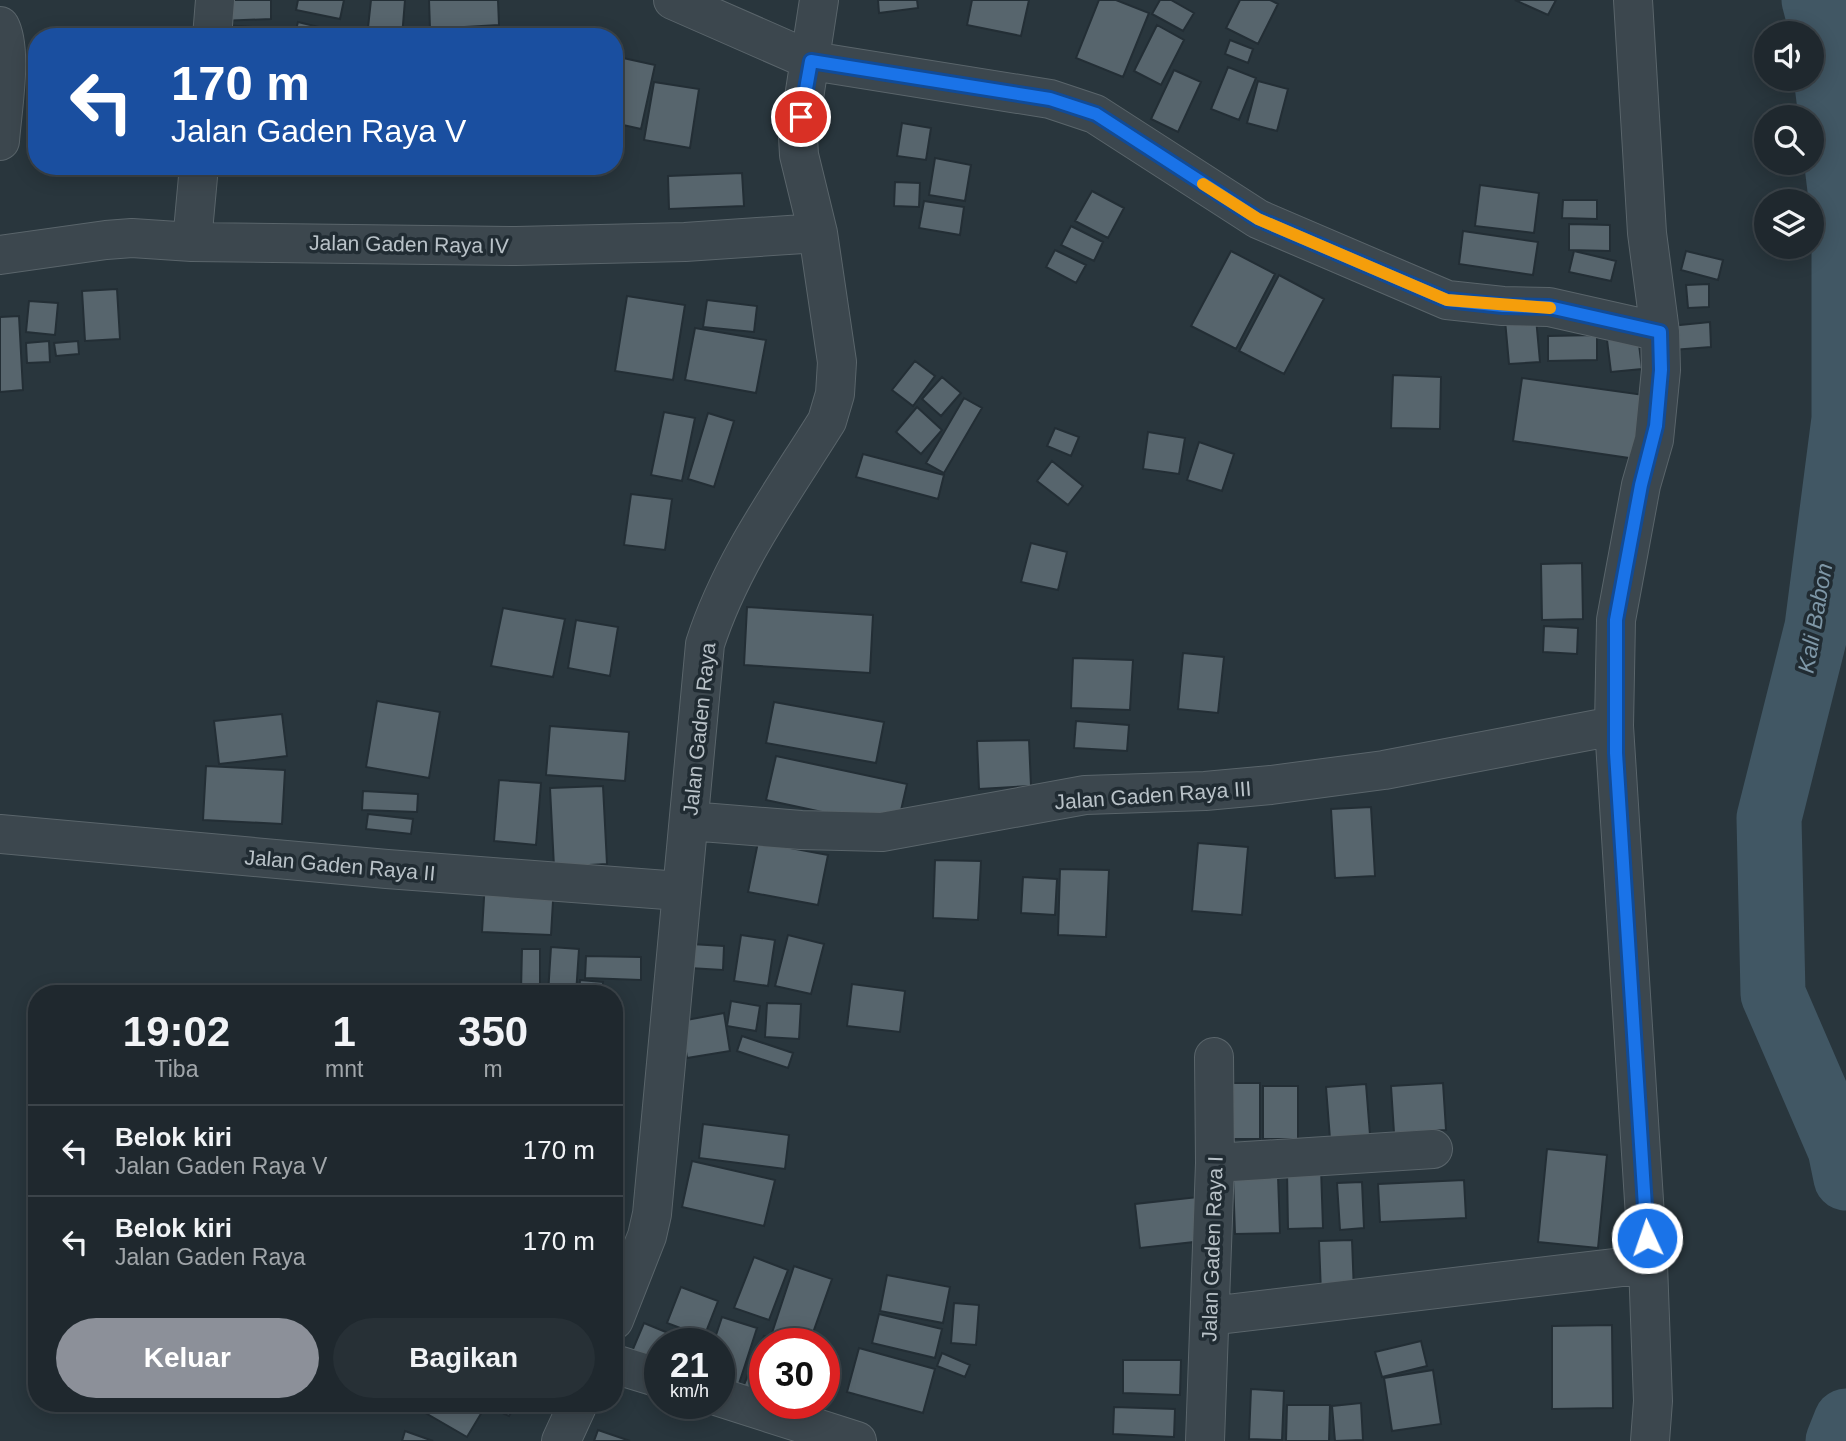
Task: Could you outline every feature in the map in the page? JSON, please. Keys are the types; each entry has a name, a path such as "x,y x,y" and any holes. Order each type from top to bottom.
{"street":[{"path":"213,28 215,0"},
{"path":"673,0 811,61 1050,99 1096,114 1258,219 1447,300 1503,306 1549,307 1660,332"},
{"name":"Jalan Gaden Raya","path":"623,1297 647,1236 652,1214 705,644 733,575 827,421 835,394 837,362 818,233 799,155 798,136 819,0"},
{"path":"1633,0 1647,233 1660,332 1661,370 1654,440 1641,485 1616,620 1614,726 1648,1264 1653,1401 1650,1441"},
{"path":"0,26 5,35 6,52 0,141"},
{"path":"192,242 198,175"},
{"name":"Jalan Gaden Raya IV","path":"0,255 106,240 132,239 516,246 685,242 818,233"},
{"name":"Jalan Gaden Raya III","path":"689,821 863,834 883,832 1085,795 1245,788 1384,770 1614,726"},
{"name":"Jalan Gaden Raya II","path":"0,834 387,869 680,891"},
{"name":"Jalan Gaden Raya I","path":"1205,1441 1215,1163 1214,1057"},
{"path":"1215,1163 1433,1149"},
{"path":"1210,1316 1648,1264"},
{"path":"623,1366 644,1373"},
{"path":"735,1402 857,1441"},
{"path":"561,1441 574,1412"}],"building":[{"path":"219,0 271,0 271,19 219,21"},
{"path":"298,0 344,0 340,19 296,10"},
{"path":"371,0 405,0 403,28 368,28"},
{"path":"429,0 498,0 499,25 430,28"},
{"path":"878,0 917,0 918,8 879,13"},
{"path":"972,0 1029,0 1021,36 967,25"},
{"path":"1099,0 1116,0 1149,13 1123,77 1076,58"},
{"path":"1160,0 1171,0 1194,13 1183,31 1152,14"},
{"path":"1240,0 1270,0 1278,4 1258,44 1226,28"},
{"path":"1515,0 1556,0 1548,15"},
{"path":"298,22 323,28 296,28"},
{"path":"222,25 268,28 222,28"},
{"path":"1157,25 1184,40 1161,85 1134,71"},
{"path":"1230,40 1253,49 1248,63 1225,54"},
{"path":"623,58 655,65 641,129 623,125"},
{"path":"1228,67 1256,78 1239,120 1211,109"},
{"path":"1174,70 1201,82 1178,132 1151,119"},
{"path":"1258,81 1288,89 1277,131 1247,123"},
{"path":"654,82 699,89 690,148 644,140"},
{"path":"902,123 931,128 926,160 897,156"},
{"path":"935,158 971,165 965,201 929,195"},
{"path":"742,173 744,206 669,209 668,176"},
{"path":"895,182 920,183 919,207 894,206"},
{"path":"1480,185 1539,193 1534,233 1475,226"},
{"path":"1092,191 1124,208 1108,238 1075,221"},
{"path":"1563,200 1597,200 1597,219 1562,218"},
{"path":"924,201 964,207 960,235 919,228"},
{"path":"1569,224 1610,225 1610,251 1569,250"},
{"path":"1071,226 1103,242 1094,261 1061,245"},
{"path":"1463,231 1538,242 1533,275 1459,264"},
{"path":"1055,250 1086,265 1076,283 1046,267"},
{"path":"1231,251 1275,274 1236,349 1191,326"},
{"path":"1574,251 1616,261 1611,281 1569,272"},
{"path":"1686,251 1723,260 1718,280 1681,270"},
{"path":"1279,275 1324,299 1284,374 1239,351"},
{"path":"1709,284 1709,307 1688,308 1686,285"},
{"path":"117,289 120,339 85,341 82,291"},
{"path":"627,296 685,305 673,380 615,371"},
{"path":"707,300 757,306 754,332 703,327"},
{"path":"29,301 58,303 55,335 26,332"},
{"path":"19,316 23,390 0,392 0,317"},
{"path":"1536,318 1540,362 1509,364 1505,320"},
{"path":"1710,322 1711,347 1672,350 1670,326"},
{"path":"695,328 766,340 756,393 685,380"},
{"path":"1597,335 1597,360 1548,361 1548,336"},
{"path":"1638,336 1642,369 1611,372 1607,340"},
{"path":"49,341 50,362 27,363 26,343"},
{"path":"78,341 79,354 56,356 54,343"},
{"path":"915,361 935,376 913,406 892,390"},
{"path":"1393,375 1441,377 1440,429 1391,428"},
{"path":"942,377 961,393 941,416 922,399"},
{"path":"1522,378 1644,395 1636,459 1513,441"},
{"path":"964,398 982,408 944,473 926,463"},
{"path":"917,407 942,430 921,454 896,432"},
{"path":"664,412 695,418 682,481 651,475"},
{"path":"708,413 734,421 714,487 688,479"},
{"path":"1055,428 1079,437 1071,456 1047,446"},
{"path":"1148,432 1185,438 1179,474 1143,469"},
{"path":"1199,442 1234,454 1222,491 1187,480"},
{"path":"863,454 944,475 938,499 856,477"},
{"path":"1052,461 1083,486 1068,505 1037,481"},
{"path":"631,494 672,499 665,550 624,545"},
{"path":"1031,543 1067,552 1058,590 1021,582"},
{"path":"1582,563 1583,619 1542,620 1541,564"},
{"path":"747,607 873,615 870,673 744,665"},
{"path":"503,608 565,619 553,677 491,666"},
{"path":"576,620 618,627 610,676 568,668"},
{"path":"1544,626 1578,628 1577,654 1543,652"},
{"path":"1183,653 1224,657 1218,713 1178,709"},
{"path":"1073,658 1133,660 1130,710 1071,708"},
{"path":"377,701 440,712 429,778 366,767"},
{"path":"774,702 884,722 876,763 766,743"},
{"path":"282,714 287,756 219,764 214,721"},
{"path":"1076,721 1129,725 1127,751 1074,748"},
{"path":"550,726 629,732 625,781 546,775"},
{"path":"1029,740 1031,786 979,789 977,741"},
{"path":"776,756 907,784 897,828 766,800"},
{"path":"206,766 285,770 282,824 203,820"},
{"path":"499,780 541,783 536,845 494,841"},
{"path":"603,786 607,864 554,867 550,788"},
{"path":"363,791 418,794 417,812 362,810"},
{"path":"1371,807 1375,876 1335,878 1331,809"},
{"path":"368,814 413,819 411,834 366,829"},
{"path":"758,842 828,855 818,905 748,892"},
{"path":"1198,843 1248,847 1242,915 1192,911"},
{"path":"935,860 981,861 978,920 933,918"},
{"path":"1060,869 1109,870 1106,937 1058,935"},
{"path":"1023,877 1057,879 1055,915 1021,913"},
{"path":"485,881 554,884 551,935 482,932"},
{"path":"741,935 775,940 768,986 734,981"},
{"path":"788,935 824,944 811,994 775,986"},
{"path":"691,944 724,946 723,970 689,968"},
{"path":"551,947 579,949 577,985 549,985"},
{"path":"522,949 540,949 540,985 521,985"},
{"path":"586,956 641,957 641,980 585,978"},
{"path":"580,980 603,982 603,985 580,985"},
{"path":"852,984 905,991 900,1032 847,1026"},
{"path":"731,1001 760,1006 756,1031 727,1026"},
{"path":"767,1003 801,1004 799,1039 765,1037"},
{"path":"724,1013 730,1051 687,1058 681,1021"},
{"path":"742,1036 793,1053 788,1068 737,1051"},
{"path":"1222,1083 1260,1083 1260,1139 1222,1139"},
{"path":"1443,1083 1446,1130 1394,1133 1391,1086"},
{"path":"1366,1084 1370,1135 1330,1139 1326,1087"},
{"path":"1263,1086 1298,1086 1298,1139 1263,1139"},
{"path":"703,1124 789,1135 785,1169 699,1158"},
{"path":"1547,1149 1607,1155 1598,1248 1538,1242"},
{"path":"692,1161 775,1180 764,1226 682,1207"},
{"path":"1321,1168 1323,1228 1288,1229 1287,1170"},
{"path":"1278,1176 1280,1233 1235,1234 1233,1177"},
{"path":"1464,1180 1466,1218 1380,1222 1378,1184"},
{"path":"1362,1182 1364,1228 1340,1230 1337,1183"},
{"path":"1198,1197 1203,1241 1140,1248 1135,1204"},
{"path":"1352,1240 1354,1292 1321,1293 1319,1241"},
{"path":"754,1257 788,1270 769,1320 734,1308"},
{"path":"794,1266 832,1279 815,1328 774,1328"},
{"path":"887,1275 950,1287 943,1323 880,1311"},
{"path":"681,1287 718,1301 708,1328 680,1328 667,1323"},
{"path":"954,1303 979,1305 976,1345 951,1343"},
{"path":"879,1314 942,1329 935,1358 872,1343"},
{"path":"722,1317 757,1328 749,1328 749,1353 736,1393 735,1328 718,1328"},
{"path":"644,1323 656,1328 644,1328 644,1362 630,1356"},
{"path":"1612,1325 1613,1408 1552,1409 1552,1326"},
{"path":"1421,1341 1427,1366 1382,1377 1375,1352"},
{"path":"859,1348 935,1369 923,1413 847,1392"},
{"path":"942,1353 970,1365 965,1377 937,1366"},
{"path":"1123,1360 1181,1360 1180,1395 1123,1393"},
{"path":"1433,1370 1441,1424 1392,1431 1384,1378"},
{"path":"749,1373 749,1395 741,1392"},
{"path":"1251,1389 1284,1391 1282,1440 1249,1439"},
{"path":"1361,1403 1363,1440 1335,1441 1332,1406"},
{"path":"1287,1405 1330,1405 1329,1441 1286,1441"},
{"path":"1114,1407 1175,1409 1174,1437 1113,1434"},
{"path":"424,1412 482,1412 467,1437"},
{"path":"598,1430 630,1441 594,1441"},
{"path":"405,1431 433,1441 402,1441"}],"waterway":[{"name":"Kali Babon","path":"1814,0 1819,19 1844,222 1844,419 1817,627 1769,818 1773,994 1840,1149 1846,1178"},
{"name":"Kali Babon","path":"1838,1441 1846,1421"}],"slow traffic":[{"path":"1203,184 1258,219 1447,300 1550,308"}],"route":[{"path":"801,117 811,61 1050,99 1096,114 1258,219 1447,300 1503,306 1549,307 1660,332 1660,393 1654,440 1641,485 1616,620 1614,699 1647,1238"}]}
